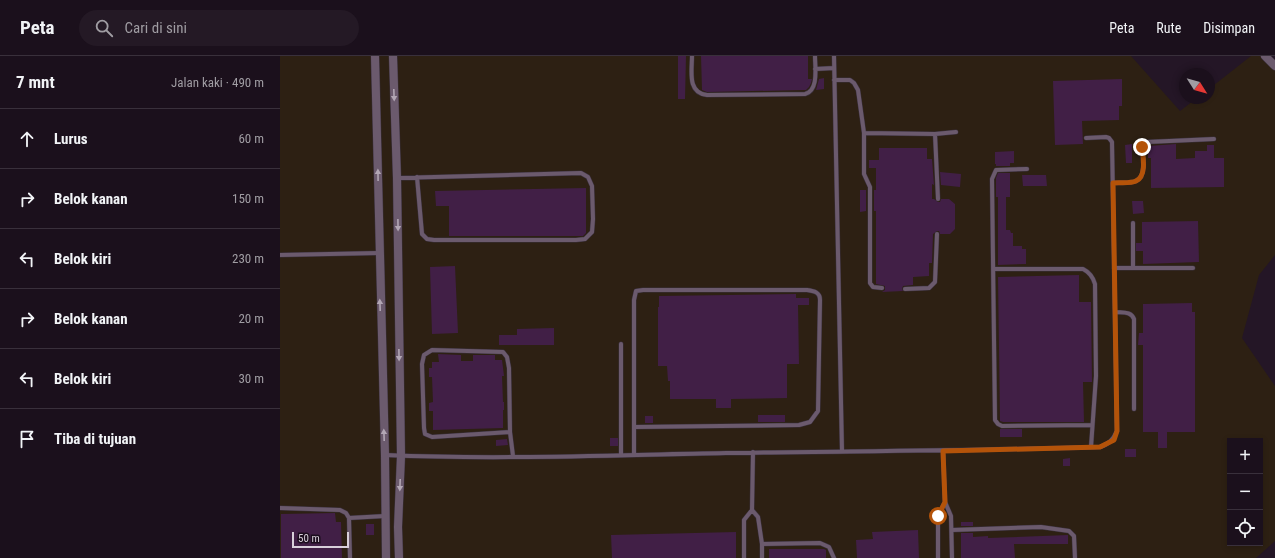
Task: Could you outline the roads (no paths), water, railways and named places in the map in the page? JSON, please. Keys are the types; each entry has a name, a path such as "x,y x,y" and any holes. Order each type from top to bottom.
{"street":[{"path":"375,56 385,455 386,558"},
{"path":"393,56 397,178 401,456 399,558"},
{"path":"1265,56 1275,66"}],"lane":[{"path":"692,56 692,84 694,89 701,95 707,96 809,93 814,87 815,56"},
{"path":"834,56 842,451"},
{"path":"815,69 834,68"},
{"path":"834,80 850,80 854,83 858,90 864,133 864,174 870,187 870,283 873,287 882,288"},
{"path":"864,133 936,134 956,132"},
{"path":"936,134 938,199"},
{"path":"385,455 513,456 753,452 943,451 1100,447 1109,443 1114,440 1117,431 1111,140 1106,137 1086,138"},
{"path":"1113,183 1134,182 1139,178 1143,172 1142,147 1147,142 1214,139"},
{"path":"1026,168 996,170 992,179 995,420 1002,426 1092,425"},
{"path":"397,178 417,177 581,173 588,177 592,186 594,219 592,232 585,239 576,240 427,239 422,234 417,177"},
{"path":"1133,223 1133,268"},
{"path":"905,289 929,288 935,282 937,234"},
{"path":"280,255 379,254"},
{"path":"1114,268 1193,268"},
{"path":"994,269 1083,269 1094,278 1096,376 1091,447"},
{"path":"634,454 634,300 636,291 807,290 815,291 818,294 820,300 818,411 810,422 799,425 635,427"},
{"path":"1115,312 1130,314 1134,319 1134,409"},
{"path":"621,344 621,455"},
{"path":"510,432 432,438 425,434 422,364 424,355 432,350 506,353 509,368 510,432 513,456"},
{"path":"943,451 945,502 951,516 952,558"},
{"path":"744,558 744,520 752,510 753,452"},
{"path":"938,558 938,516 945,502"},
{"path":"280,508 340,510 346,512 350,518 350,558"},
{"path":"752,510 758,517 762,544 762,558"},
{"path":"350,518 385,516"},
{"path":"952,530 1041,527 1069,531 1074,536 1075,558"},
{"path":"762,544 820,543 829,547 834,558"}]}
